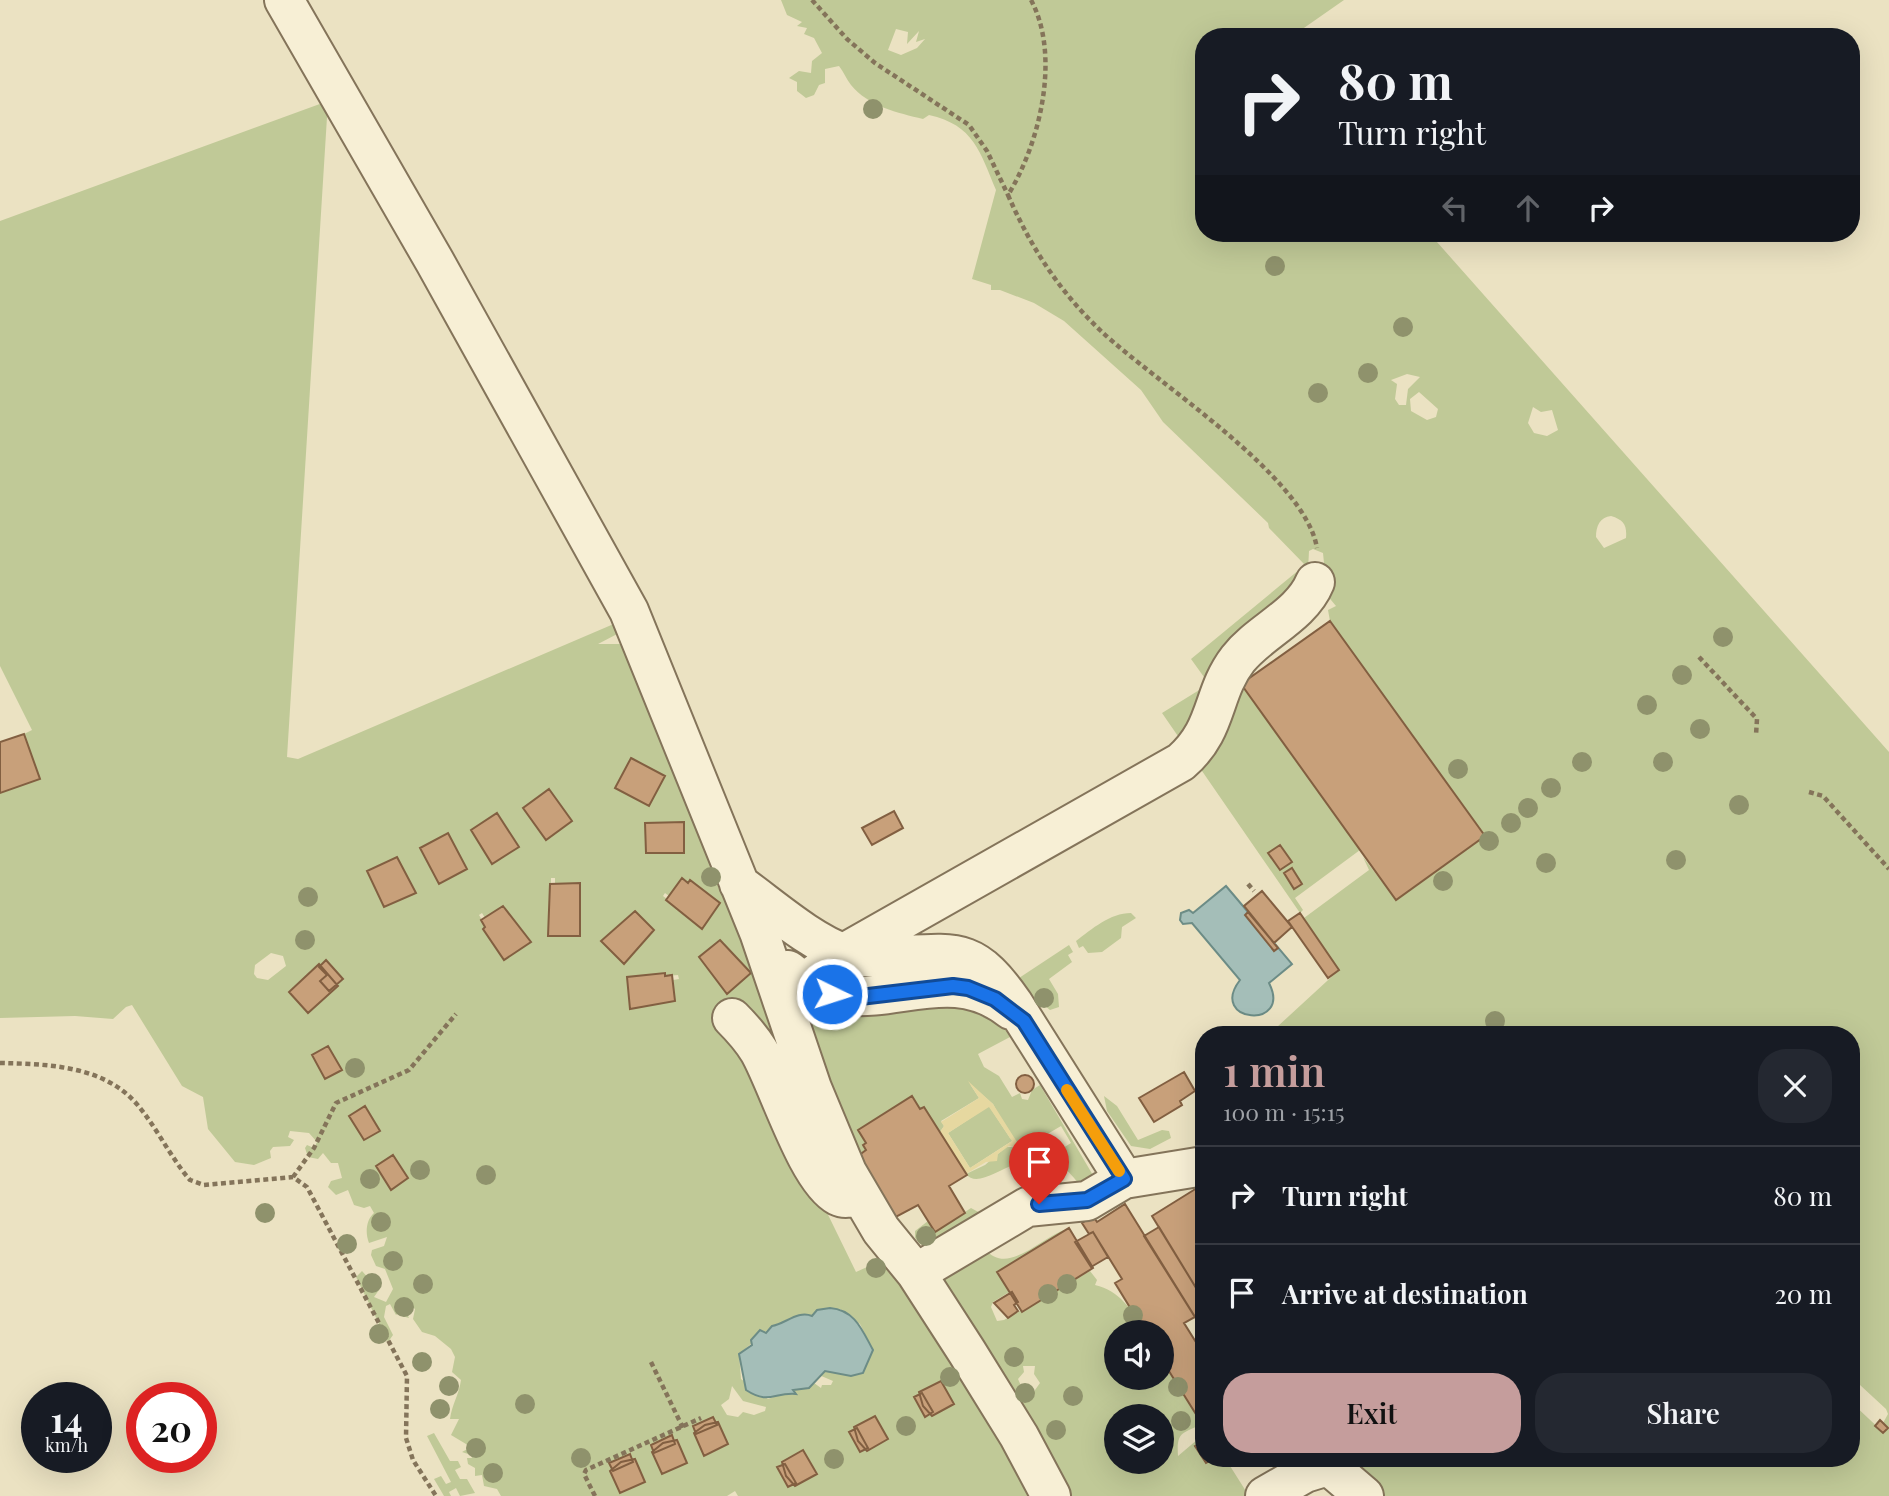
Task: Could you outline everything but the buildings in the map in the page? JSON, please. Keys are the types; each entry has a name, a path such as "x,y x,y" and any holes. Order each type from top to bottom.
{"lane":[{"path":"284,0 612,577 643,643 759,932 837,1151 859,1194 889,1241 916,1273 1019,1436 1051,1496"},
{"path":"790,1021 792,999 802,982 844,953 1181,762 1205,736 1236,662 1305,599 1315,582"},
{"path":"739,884 822,942 844,953 871,958 936,953 964,956 996,980 1124,1179"},
{"path":"759,932 776,957 802,982 846,997 946,987 968,988 995,999 1024,1021"},
{"path":"732,1018 760,1053 808,1158 822,1181 839,1196 849,1198 859,1194"},
{"path":"916,1273 1017,1211 1039,1204 1087,1200 1124,1179 1195,1167"},
{"path":"1265,1496 1318,1467"},
{"path":"1336,1467 1364,1496"}],"path":[{"path":"812,0 847,39 875,64 969,125 984,145 1040,260 1089,319 1251,456 1288,494 1310,524 1315,537 1319,559 1315,582"},
{"path":"1009,195 1029,149 1046,76 1043,28 1031,0"},
{"path":"1699,657 1756,719 1756,735"},
{"path":"1809,792 1824,796 1889,869"},
{"path":"1248,884 1254,891"},
{"path":"293,1177 318,1142 336,1103 409,1070 456,1014"},
{"path":"0,1063 68,1069 110,1083 130,1097 190,1180 204,1185 293,1177 307,1187 407,1376 407,1438 413,1460 436,1496"},
{"path":"650,1362 682,1428"},
{"path":"595,1496 584,1474 586,1470 701,1418"}],"green space":[{"path":"781,0 1344,0 1304,28 1195,28 1195,242 1437,242 1889,752 1889,1496 1353,1496 1349,1467 1860,1467 1860,1410 1884,1433 1888,1428 1883,1423 1888,1414 1860,1385 1860,1026 1278,1026 1339,970 1304,918 1369,870 1363,857 1396,900 1485,836 1330,621 1328,610 1336,606 1321,588 1325,573 1323,553 1313,549 1309,551 1308,570 1241,685 1360,850 1295,898 1303,910 1300,913 1162,713 1209,684 1191,659 1305,565 1269,528 1268,523 1163,422 1141,390 1064,321 1034,303 1000,290 991,290 991,285 972,279 996,190 980,152 966,133 929,115 923,119 875,103 851,85 839,66 825,69 825,83 819,85 814,95 806,98 797,91 797,82 789,78 799,71 811,73 812,61 822,53 814,38 804,34 807,28 797,26 802,22 787,15","holes":["896,29 908,32 907,44 919,31 916,42 925,39 917,48 901,55 888,50","1407,374 1420,377 1408,389 1406,405 1399,405 1395,399 1397,384 1391,380","1419,392 1438,409 1436,417 1427,420 1411,411 1410,399","1533,407 1541,412 1552,410 1558,430 1547,436 1534,433 1528,423","1611,516 1624,524 1626,538 1604,548 1596,537 1598,526 1601,520"]},
{"path":"328,101 287,757 298,759 616,623 621,632 598,644 622,644 769,994 813,1184 856,1272 876,1263 890,1267 985,1249 994,1257 1014,1257 1067,1229 1011,1291 993,1302 991,1307 997,1321 1004,1320 1090,1271 1097,1280 1095,1285 1118,1296 1137,1320 1104,1320 1104,1390 1174,1390 1174,1379 1195,1412 1195,1427 1180,1436 1178,1456 1195,1442 1195,1467 1231,1467 1249,1496 738,1496 735,1491 727,1496 501,1496 497,1489 484,1486 482,1475 475,1476 475,1468 468,1464 467,1458 472,1458 471,1455 462,1452 471,1447 451,1435 459,1419 450,1419 461,1380 452,1372 455,1357 451,1349 435,1336 422,1332 413,1319 415,1309 412,1307 407,1314 409,1318 402,1316 401,1311 396,1315 390,1304 386,1306 384,1317 393,1335 388,1342 356,1277 362,1271 379,1290 374,1297 386,1302 393,1289 385,1269 376,1266 371,1255 372,1250 384,1246 387,1237 369,1243 367,1227 374,1213 370,1206 364,1208 354,1205 348,1190 336,1195 328,1187 331,1181 342,1178 338,1163 331,1163 323,1153 318,1159 308,1157 305,1148 307,1145 314,1148 317,1142 309,1133 290,1131 288,1137 294,1140 290,1146 273,1147 270,1151 271,1158 254,1165 235,1162 208,1129 203,1097 182,1086 132,1005 113,1019 75,1016 0,1018 0,793 40,779 24,734 32,730 0,666 0,221","holes":["551,878 555,878 555,883 576,883 550,933","682,878 716,904 667,899 663,896 665,893 669,896","504,906 527,942 482,920 479,915 482,913 485,918","271,953 283,956 286,966 268,980 257,978 254,974 255,965","678,975 679,979 673,980 675,1001 633,1006 630,979","840,1309 860,1324 873,1350 862,1373 851,1376 825,1371 819,1375 833,1381 831,1385 822,1385 821,1388 814,1383 768,1399 741,1379 739,1354 772,1326 785,1324 792,1317 812,1316","1023,1366 1035,1366 1034,1374 1040,1383 1030,1397 1026,1397 1018,1379 1024,1372","732,1386 743,1401 766,1407 765,1411 754,1415 743,1412 738,1417 727,1415 721,1405 729,1399","915,1397 951,1404 925,1417","713,1417 725,1443 705,1453 693,1426","874,1419 868,1448 860,1452 849,1433","672,1436 684,1462 654,1453 651,1445","802,1453 813,1473 788,1487 778,1467","630,1454 642,1480 610,1463"]},
{"path":"1131,913 1136,918 1122,927 1121,938 1102,952 1088,953 1083,946 1079,948 1076,941 1095,927 1116,916"},
{"path":"1069,945 1073,952 1068,955 1072,962 1049,979 1058,994 1059,1007 1050,1010 1023,988 1019,978"},
{"path":"964,1002 1003,1026 1010,1037 978,1054 984,1067 999,1076 1012,1097 1020,1093 1022,1099 1028,1100 1032,1090 1040,1085 1094,1177 1079,1184 1062,1167 1045,1160 1029,1160 975,1179 966,1174 985,1165 1006,1147 1015,1147 993,1104 970,1084 979,1098 941,1121 944,1126 940,1132 924,1107 920,1109 912,1096 859,1129 866,1143 866,1150 858,1156 803,1024 820,1013","holes":["1061,1126 1071,1143 1055,1153 1044,1136"]},
{"path":"1104,1096 1117,1106 1138,1140 1162,1130 1169,1131 1171,1138 1150,1149 1131,1146 1107,1111"},
{"path":"989,1106 1012,1141 970,1168 948,1133"},
{"path":"971,1208 982,1214 925,1247 915,1238 915,1231 928,1221 935,1232"},
{"path":"434,1433 450,1461 458,1461 461,1467 455,1470 460,1479 467,1479 475,1493 460,1496 456,1488 449,1492 451,1496 444,1496 434,1479 441,1476 446,1484 451,1482 427,1436"}],"sand":[{"path":"968,1081 993,1104 1017,1142 1015,1147 1009,1146 998,1154 997,1161 986,1162 966,1174 940,1132 944,1126 941,1122 979,1098","holes":["989,1107 1012,1141 970,1168 948,1133"]}],"water":[{"path":"1226,886 1292,964 1269,983 1273,998 1270,1008 1262,1014 1241,1012 1234,1005 1233,994 1240,980 1192,923 1183,924 1180,920 1181,913 1189,910 1193,913"},
{"path":"830,1308 852,1317 873,1350 863,1373 851,1376 825,1371 809,1388 793,1390 796,1394 760,1397 746,1390 739,1354 752,1345 751,1340 760,1330 766,1333 772,1326 797,1316 812,1316 817,1310"}],"slow traffic":[{"path":"1067,1090 1119,1171"}],"route":[{"path":"832,994 860,997 953,986 968,988 995,999 1024,1021 1124,1179 1087,1200 1039,1204"}]}
